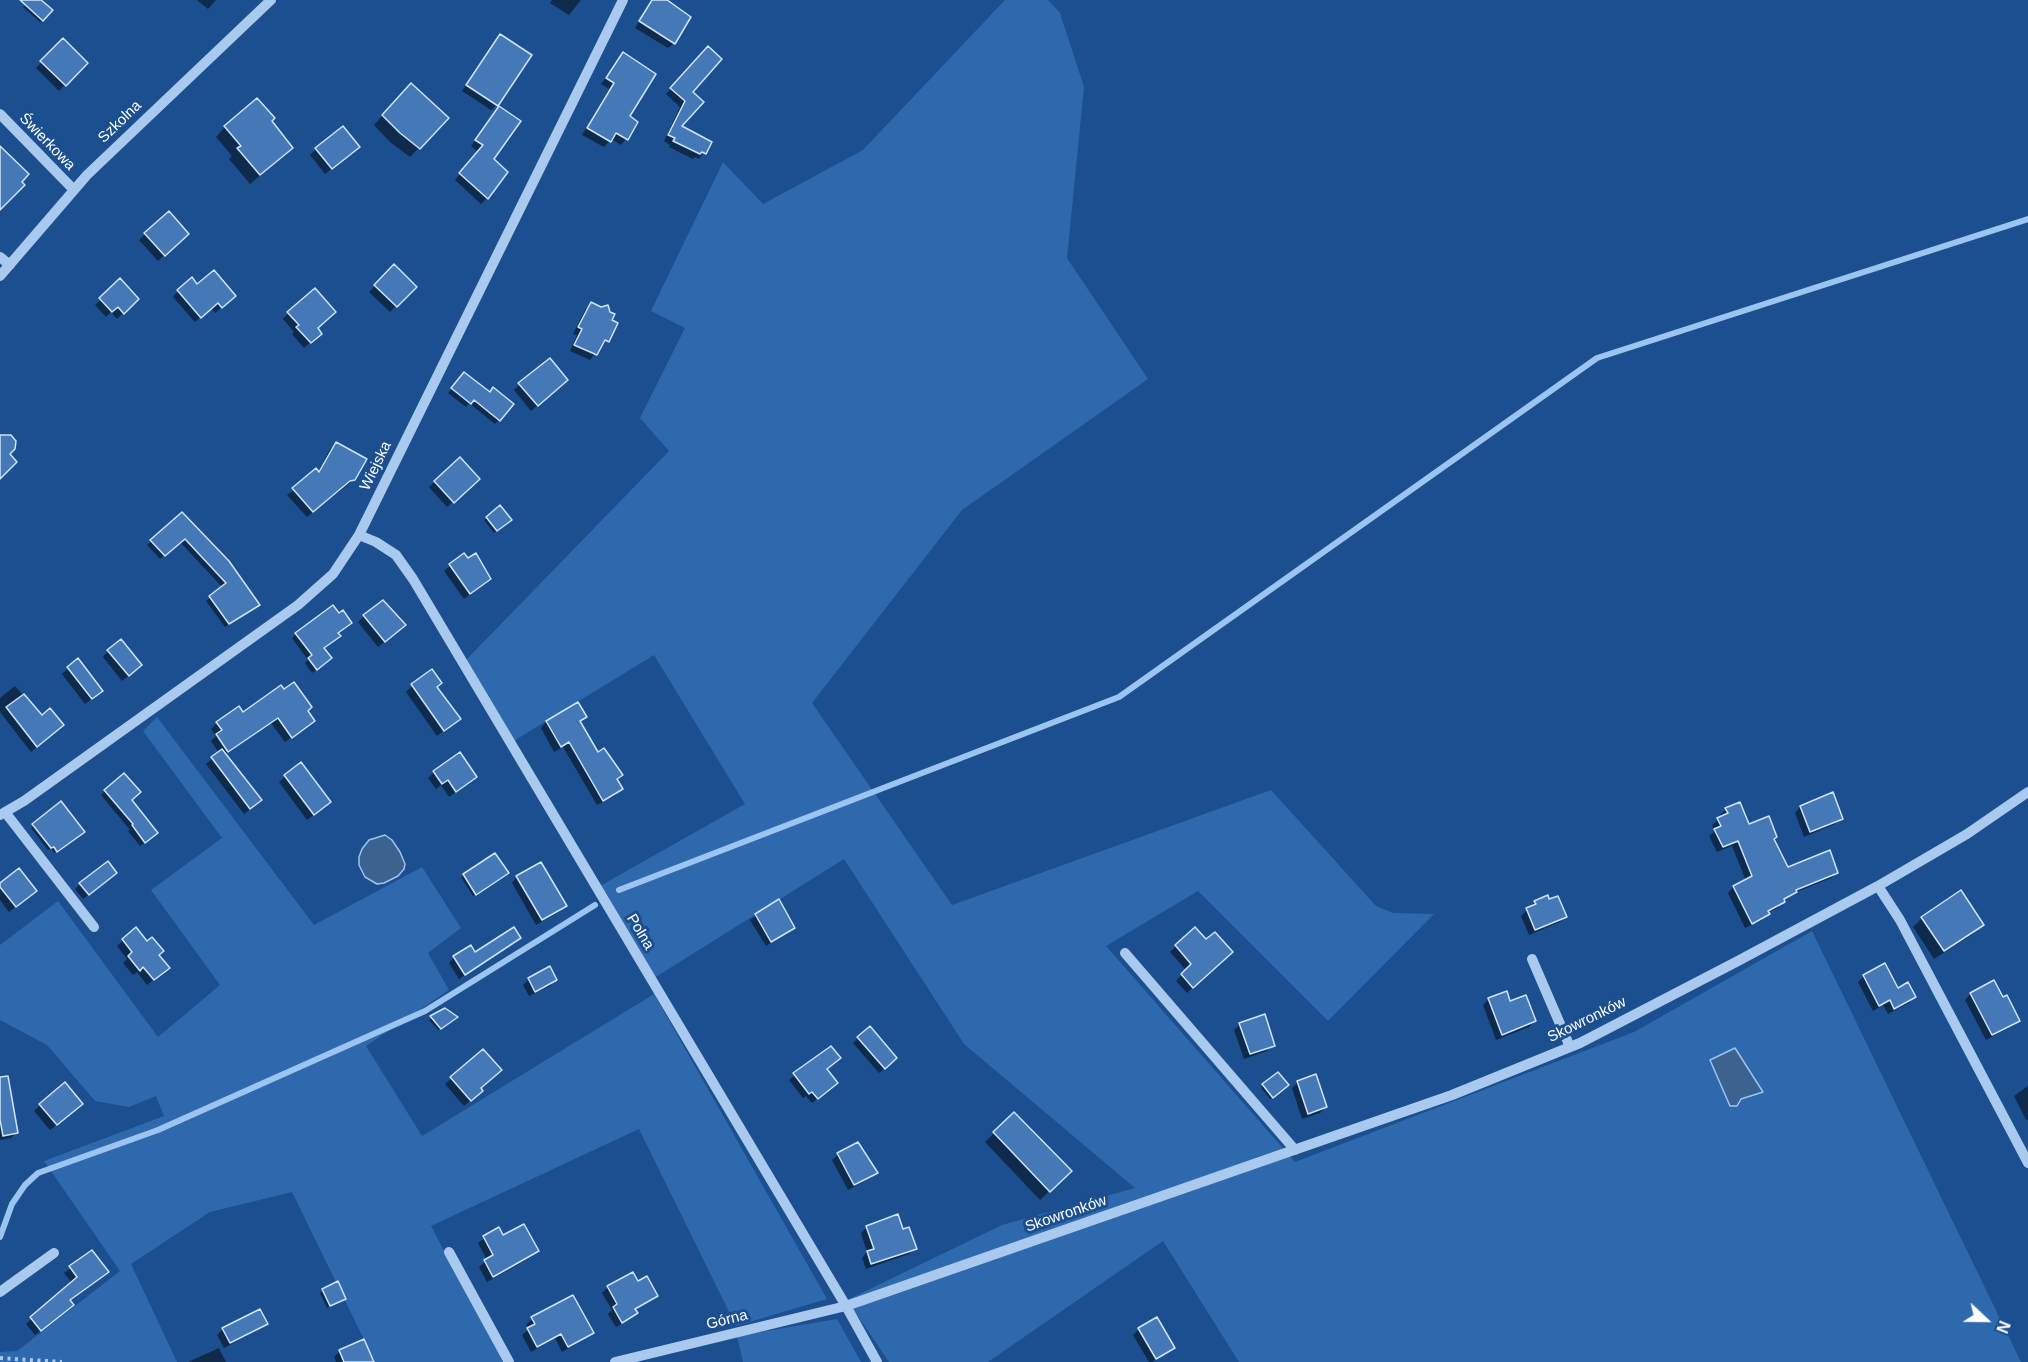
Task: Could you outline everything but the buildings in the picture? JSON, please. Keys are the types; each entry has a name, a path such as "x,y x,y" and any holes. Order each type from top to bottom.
{"street":[{"name":"Szkolna","path":"0,276 74,190 187,78 271,0"},
{"name":"Wiejska","path":"2,814 71,768 298,605 333,574 359,535 622,0"},
{"name":"Świerkowa","path":"0,114 74,190"},
{"path":"0,257 10,265"},
{"name":"Polna","path":"359,535 376,542 396,555 413,579 846,1306 877,1362"},
{"name":"Skowronków","path":"846,1306 1452,1095 1570,1047 1878,886 1967,834 2028,792"},
{"path":"2,814 94,927"},
{"path":"1878,886 1900,920 2028,1163"},
{"path":"1125,953 1295,1150"},
{"path":"1532,958 1570,1047"},
{"path":"449,1252 509,1362"},
{"path":"0,1292 54,1253"},
{"name":"Górna","path":"615,1362 846,1306"}],"path":[{"path":"0,1358 62,1362"}],"shaded area":[{"path":"1005,0 1048,0 1060,13 1084,87 1067,258 1148,379 962,510 812,703 952,905 1271,790 1376,906 1393,913 1434,914 1328,1021 1198,891 1106,946 1295,1162 1634,1032 1812,931 2021,1362 1239,1362 1163,1241 988,1362 889,1362 847,1300 1002,1225 1135,1188 964,1044 844,859 651,980 600,886 745,804 654,655 512,742 466,660 669,451 640,418 685,328 651,311 723,162 763,204 863,150"},
{"path":"157,717 314,925 422,867 461,928 428,953 449,990 366,1046 422,1136 654,994 827,1299 736,1326 639,1129 431,1226 503,1362 375,1362 292,1192 210,1212 131,1264 177,1362 0,1362 0,1352 17,1351 120,1271 44,1161 164,1116 156,1096 129,1107 95,1101 47,1045 0,1020 0,945 58,901 158,1037 220,985 151,890 222,838 143,731"},
{"path":"385,835 392,840 405,864 398,876 377,884 365,877 359,865 359,857 369,840"},
{"path":"1735,1048 1763,1092 1741,1099 1737,1106 1730,1106 1710,1060"},
{"path":"837,1319 861,1362 743,1362 737,1336"}],"waterway":[{"path":"619,890 1119,697 1597,358 2028,219"},
{"path":"0,1237 12,1204 25,1185 38,1173 158,1130 425,1011 595,905"}]}
